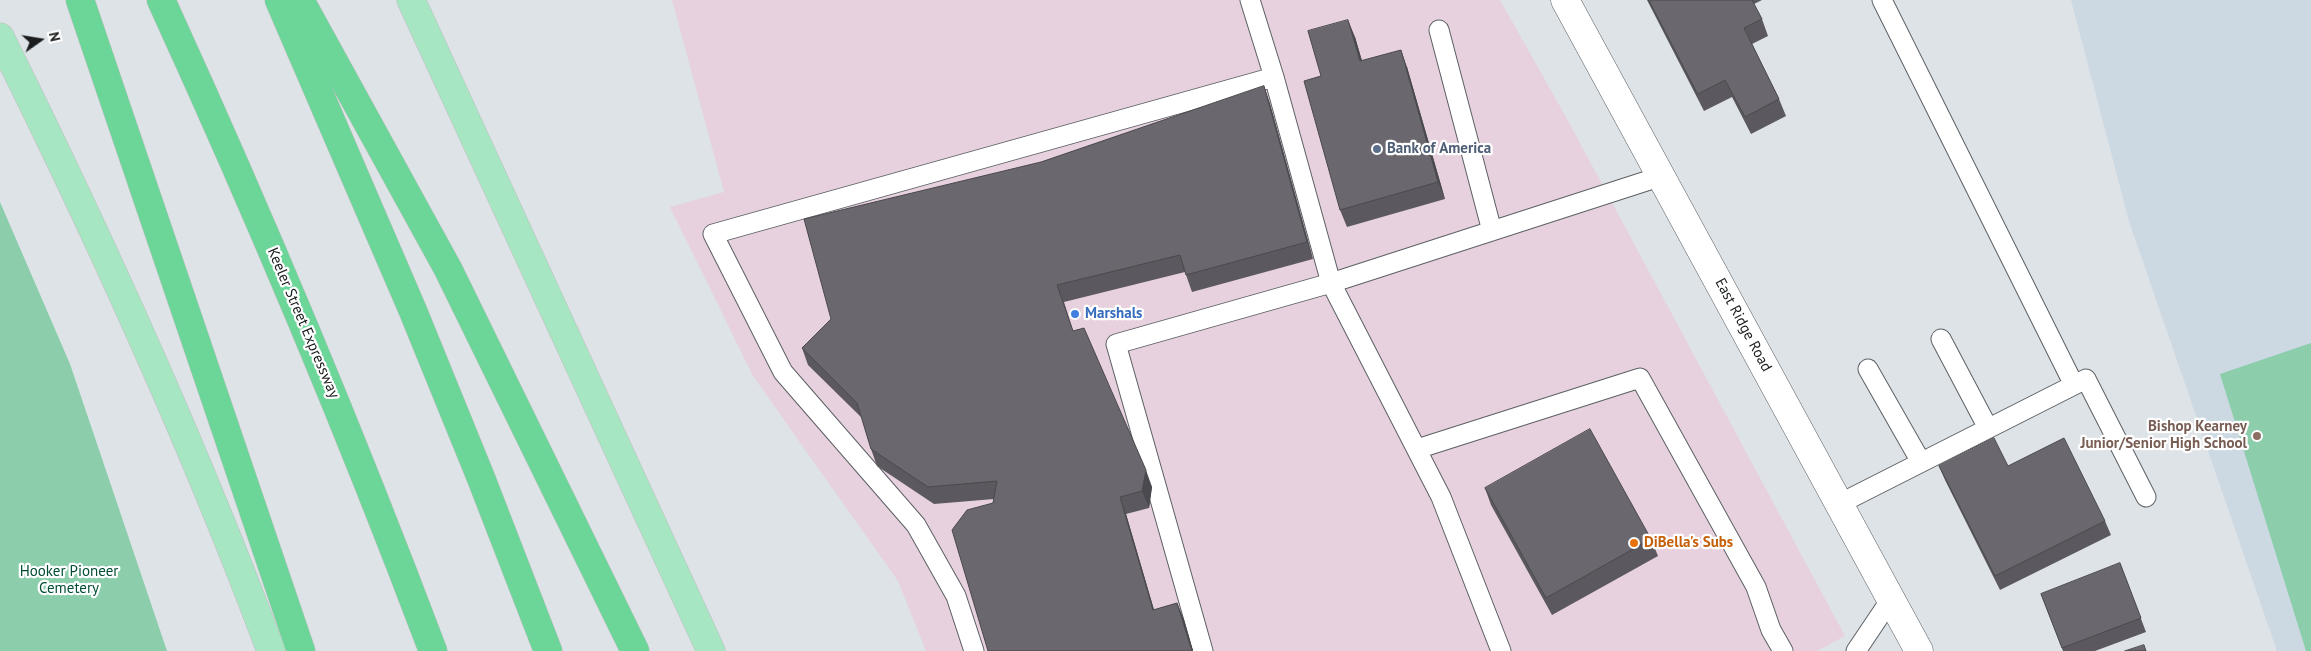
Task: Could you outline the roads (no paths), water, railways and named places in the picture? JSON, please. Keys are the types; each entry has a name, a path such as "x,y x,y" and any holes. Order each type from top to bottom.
{"highway":[{"path":"80,0 301,651"},
{"name":"Keeler Street Expressway","path":"161,0 231,154 302,321 367,478 433,651"},
{"path":"279,0 413,311 548,651"},
{"path":"300,0 448,269 635,651"}],"main road":[{"path":"411,0 711,651"},
{"name":"East Ridge Road","path":"1565,0 1919,651"},
{"path":"0,37 69,178 150,356 218,513 272,651"}],"lane":[{"path":"1250,0 1274,77 1332,282 1441,497 1501,651"},
{"path":"1882,0 2074,385"},
{"path":"1439,30 1492,230"},
{"path":"974,651 956,596 916,525 783,372 713,234 1274,77"},
{"path":"1203,651 1116,344 1332,282 1662,176"},
{"path":"1941,339 1988,428"},
{"path":"1868,370 1921,462"},
{"path":"1416,449 1640,378 1756,587 1771,630 1783,651"},
{"path":"1839,504 2086,379 2146,497"},
{"path":"1856,651 1891,599"}],"place":[{"name":"Bank of America","path":"1377,149"},
{"name":"Marshals","path":"1075,314"},
{"name":"Bishop Kearney Junior/Senior High School","path":"2257,436"},
{"name":"DiBella's Subs","path":"1634,543"}],"park label":[{"name":"Hooker Pioneer Cemetery","path":"69,580"}]}
